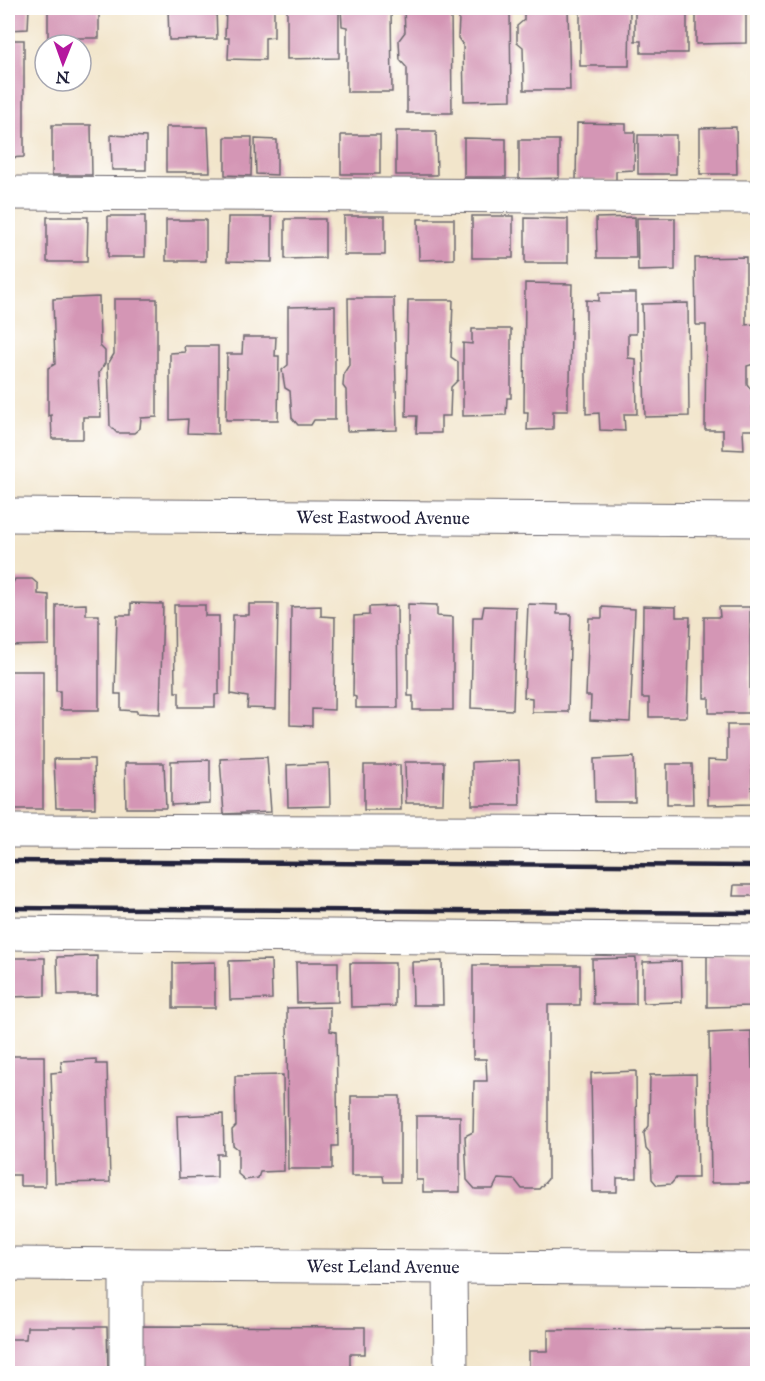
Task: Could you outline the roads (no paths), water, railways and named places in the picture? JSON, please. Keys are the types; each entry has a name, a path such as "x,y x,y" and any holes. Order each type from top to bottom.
{"street":[{"path":"8,193 758,197"},
{"name":"West Eastwood Avenue","path":"8,515 758,520"},
{"path":"8,831 758,833"},
{"path":"8,933 758,940"},
{"name":"West Leland Avenue","path":"8,1264 758,1269"},
{"path":"126,1265 126,1374"},
{"path":"450,1267 451,1374"}],"railway":[{"path":"8,861 758,866"},
{"path":"8,908 758,913"}]}
